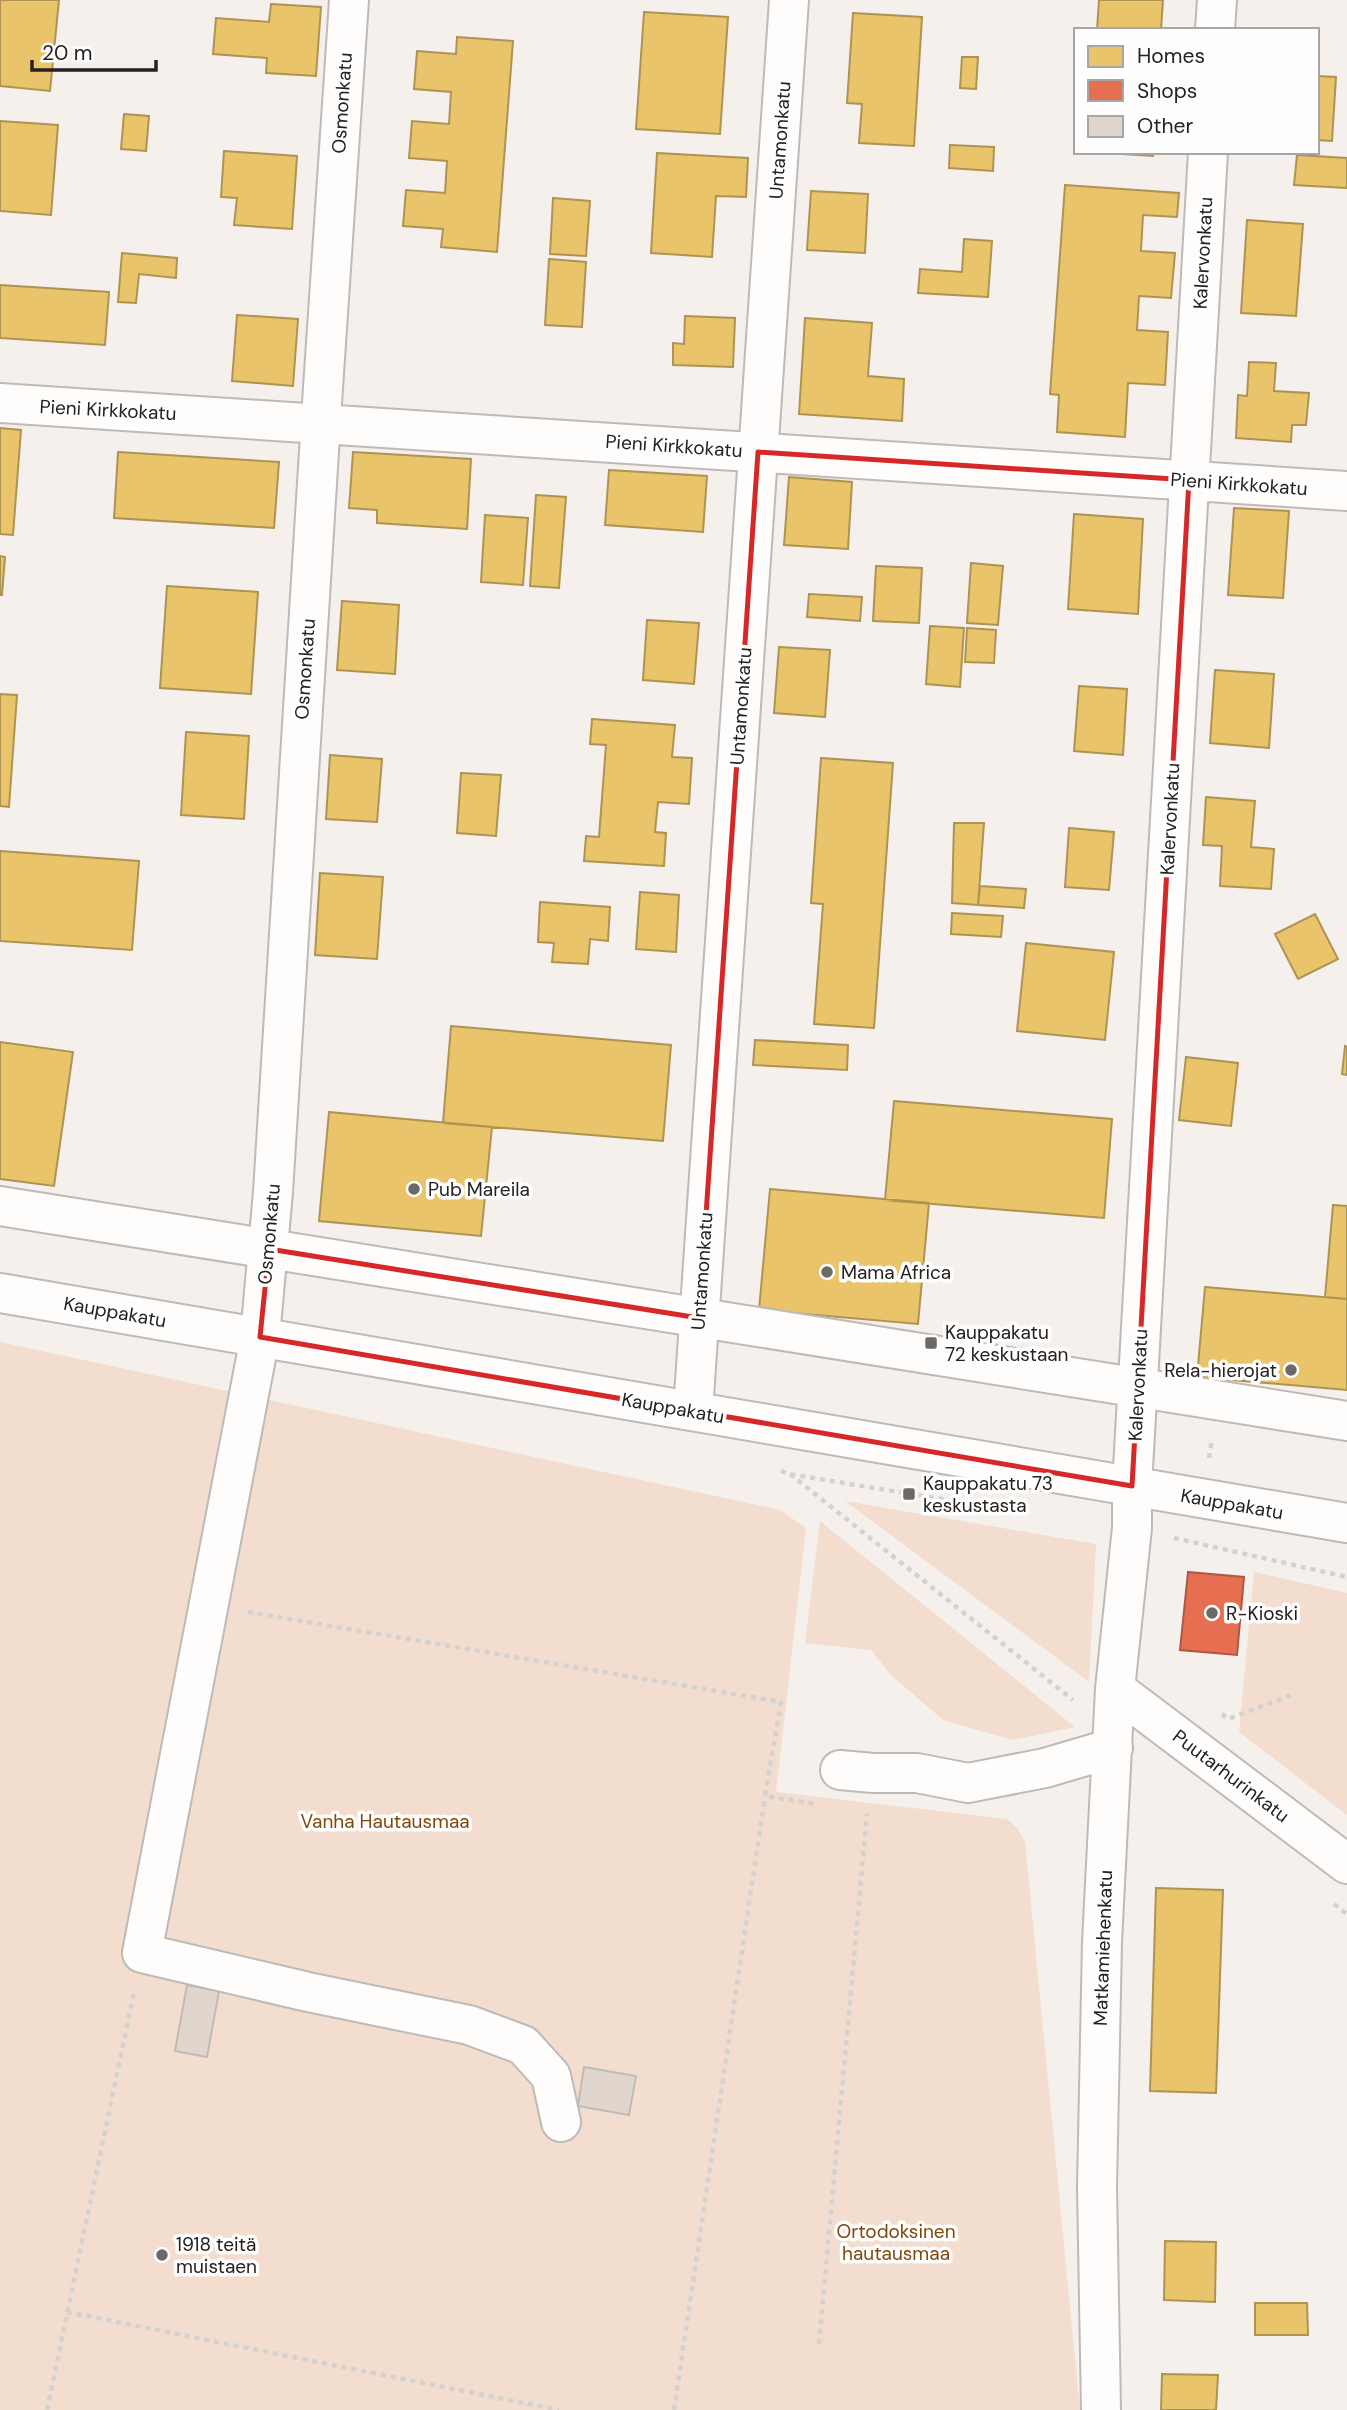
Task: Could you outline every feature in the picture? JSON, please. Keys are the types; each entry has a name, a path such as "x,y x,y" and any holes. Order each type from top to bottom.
{"street":[{"name":"Osmonkatu","path":"142,1953 260,1337 269,1249 349,0"},
{"name":"Untamonkatu","path":"693,1411 789,0"},
{"path":"1215,28 1217,0"},
{"name":"Kalervonkatu","path":"1132,1486 1208,154"},
{"name":"Pieni Kirkkokatu","path":"0,403 1347,491"},
{"path":"0,1206 1347,1421"},
{"name":"Kauppakatu","path":"0,1293 1347,1523"},
{"name":"Matkamiehenkatu","path":"1101,2410 1097,2174 1102,1942 1115,1689 1132,1528 1132,1486"},
{"name":"Puutarhurinkatu","path":"1115,1689 1347,1864"},
{"path":"857,1772 917,1773 968,1783 1045,1768 1113,1740"},
{"path":"142,1953 308,1992 469,2025 523,2045 551,2076 561,2122"}],"path":[{"path":"789,1474 1113,1740"},
{"path":"208,1605 781,1702 674,2410"},
{"path":"1228,1718 1292,1695"},
{"path":"819,2344 867,1813 857,1772"},
{"path":"765,1796 828,1806"},
{"path":"1326,1898 1347,1914"},
{"path":"47,2410 142,1953"},
{"path":"67,2312 559,2410"}],"highlighted area":[{"path":"758,452 1189,480 1132,1486 260,1337 269,1249 699,1318"}],"green space":[{"name":"Vanha Hautausmaa","path":"0,1342 780,1510 806,1528 776,1792 1007,1819 1018,1829 1025,1842 1080,2410 0,2410"},
{"path":"845,1501 1096,1544 1089,1682"},
{"path":"820,1521 1075,1727 1012,1740 943,1720 891,1675 871,1650 805,1643"},
{"path":"1254,1572 1347,1593 1347,1815 1239,1732"}],"building: Homes":[{"path":"0,0 59,0 50,91 0,86"},
{"path":"1099,0 1163,0 1161,28 1097,28"},
{"path":"271,4 321,7 316,76 266,73 267,58 213,54 216,18 269,22"},
{"path":"644,12 728,17 720,134 636,129"},
{"path":"853,13 922,17 914,146 859,143 862,104 847,103"},
{"path":"457,37 513,41 497,252 441,247 443,229 403,226 406,190 445,193 447,161 409,158 412,121 449,124 451,92 414,89 417,51 456,54"},
{"path":"962,57 978,57 976,89 960,88"},
{"path":"1319,76 1336,77 1332,141 1319,140"},
{"path":"124,114 149,116 146,151 121,149"},
{"path":"0,121 58,125 51,215 0,211"},
{"path":"950,145 994,147 993,171 949,168"},
{"path":"224,151 297,156 292,229 234,225 237,198 221,197"},
{"path":"657,153 748,158 746,197 716,196 712,257 651,253"},
{"path":"1121,154 1153,154 1153,156"},
{"path":"1297,155 1347,158 1347,188 1294,185"},
{"path":"1065,185 1179,193 1177,217 1143,215 1141,251 1175,253 1171,298 1139,296 1137,330 1168,332 1165,385 1128,383 1125,437 1057,432 1059,395 1050,394"},
{"path":"811,191 868,194 865,253 807,250"},
{"path":"553,198 590,201 586,256 550,254"},
{"path":"1247,220 1303,224 1296,316 1241,313"},
{"path":"964,239 992,241 988,297 918,293 920,269 962,272"},
{"path":"122,253 177,258 176,278 139,274 136,303 118,302"},
{"path":"549,259 586,262 582,327 545,325"},
{"path":"0,285 109,292 105,345 0,338"},
{"path":"237,315 298,319 293,386 232,381"},
{"path":"685,316 735,318 733,367 673,365 673,343 684,344"},
{"path":"805,318 872,323 868,376 904,379 902,421 799,414"},
{"path":"1249,362 1276,363 1274,391 1309,393 1306,425 1292,425 1291,442 1236,438 1238,395 1247,396"},
{"path":"0,428 21,430 13,535 0,534"},
{"path":"118,452 279,462 274,528 114,518"},
{"path":"353,452 471,459 467,529 377,523 377,510 349,508"},
{"path":"609,470 707,476 703,532 605,525"},
{"path":"789,477 852,482 848,549 784,545"},
{"path":"536,495 566,497 559,588 530,586"},
{"path":"1234,508 1289,511 1283,598 1228,595"},
{"path":"1074,514 1143,519 1138,614 1068,609"},
{"path":"485,515 528,518 523,585 481,582"},
{"path":"0,556 5,557 2,595 0,595"},
{"path":"971,563 1003,566 998,625 967,623"},
{"path":"876,566 922,568 919,623 873,621"},
{"path":"167,586 258,592 251,694 160,688"},
{"path":"809,594 862,597 860,621 807,617"},
{"path":"342,601 399,605 395,674 337,670"},
{"path":"647,620 699,623 694,684 643,680"},
{"path":"930,626 964,628 960,687 926,684"},
{"path":"967,628 996,630 994,663 965,662"},
{"path":"779,647 830,650 825,717 774,713"},
{"path":"1215,670 1274,674 1269,748 1210,743"},
{"path":"1079,686 1127,689 1123,755 1074,751"},
{"path":"0,694 17,695 9,807 0,806"},
{"path":"592,719 675,725 672,757 692,758 689,804 658,802 655,832 666,833 664,866 584,861 586,836 599,837 606,745 590,744"},
{"path":"186,732 249,736 244,819 181,815"},
{"path":"330,755 382,759 377,822 326,819"},
{"path":"821,758 893,763 874,1028 814,1024 823,904 811,903"},
{"path":"461,773 501,775 496,836 457,833"},
{"path":"1206,797 1255,801 1251,847 1274,849 1271,889 1220,886 1222,846 1203,845"},
{"path":"954,823 984,823 978,905 952,903"},
{"path":"1069,828 1114,832 1109,890 1065,887"},
{"path":"0,851 139,861 132,950 0,941"},
{"path":"320,873 383,877 377,959 315,955"},
{"path":"980,886 1026,889 1024,908 978,905"},
{"path":"640,892 679,895 676,952 636,949"},
{"path":"540,902 610,907 608,941 590,939 588,964 552,962 554,943 538,942"},
{"path":"952,913 1003,916 1001,937 951,934"},
{"path":"1315,914 1338,959 1298,979 1275,934"},
{"path":"1026,943 1114,952 1105,1040 1017,1031"},
{"path":"451,1026 671,1045 663,1141 443,1123"},
{"path":"755,1040 848,1045 847,1070 753,1065"},
{"path":"0,1042 73,1052 54,1186 0,1179"},
{"path":"1345,1046 1347,1047 1347,1075 1342,1074"},
{"path":"1186,1057 1238,1063 1231,1126 1179,1120"},
{"path":"894,1101 1112,1119 1104,1218 885,1200"},
{"path":"329,1112 492,1127 481,1236 319,1221"},
{"path":"770,1189 929,1203 918,1324 759,1310"},
{"path":"1333,1205 1347,1206 1347,1299 1325,1297"},
{"path":"1205,1287 1347,1299 1347,1390 1197,1377"},
{"path":"1156,1888 1223,1890 1216,2093 1150,2091"},
{"path":"1165,2241 1216,2242 1215,2302 1164,2300"},
{"path":"1255,2303 1307,2303 1308,2335 1255,2335"},
{"path":"1162,2374 1218,2375 1216,2410 1161,2410"}],"building: Shops":[{"name":"R-Kioski","path":"1188,1572 1244,1577 1237,1655 1180,1650"}],"building: Other":[{"path":"187,1985 219,1991 207,2057 175,2051"},
{"path":"584,2067 636,2076 629,2115 578,2106"}],"place":[{"name":"Pub Mareila","path":"414,1189"},
{"name":"Mama Africa","path":"827,1272"},
{"name":"Kauppakatu 72 keskustaan","path":"931,1343"},
{"name":"Rela-hierojat","path":"1291,1370"},
{"name":"Kauppakatu 73 keskustasta","path":"909,1494"},
{"name":"R-Kioski","path":"1212,1613"},
{"name":"1918 teitä muistaen","path":"162,2255"}],"park label":[{"name":"Ortodoksinen hautausmaa","path":"896,2242"}]}
